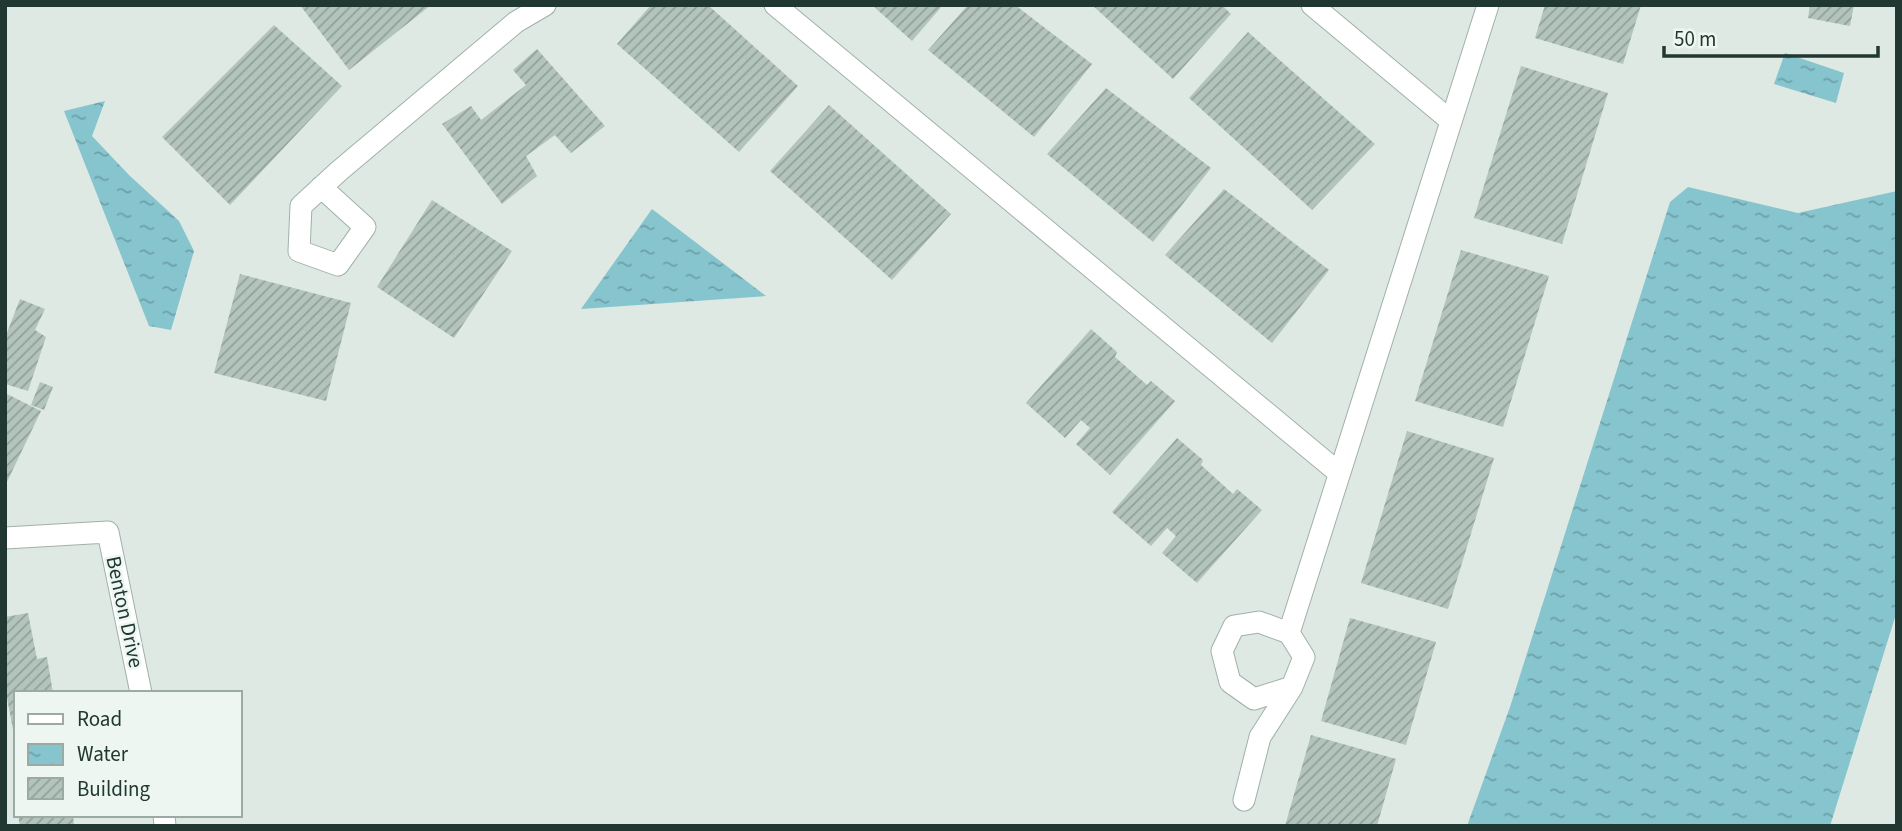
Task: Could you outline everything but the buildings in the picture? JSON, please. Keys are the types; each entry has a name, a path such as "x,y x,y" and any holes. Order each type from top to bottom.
{"street":[{"path":"321,187 516,22 545,5"},
{"path":"775,5 1339,473"},
{"path":"1312,5 1451,121"},
{"path":"1289,633 1488,5"},
{"name":"Benton Drive","path":"5,538 108,531 141,691"},
{"path":"1244,800 1260,737 1292,687 1304,657 1289,633 1259,622 1234,626 1222,651 1230,682 1254,699 1292,687"}],"water":[{"path":"1785,53 1844,73 1836,103 1774,84"},
{"path":"105,101 92,136 179,221 194,251 171,330 149,326 64,111"},
{"path":"1688,187 1798,213 1897,191 1897,611 1830,826 1467,826 1510,707 1670,202"},
{"path":"652,209 766,296 581,309"}]}
